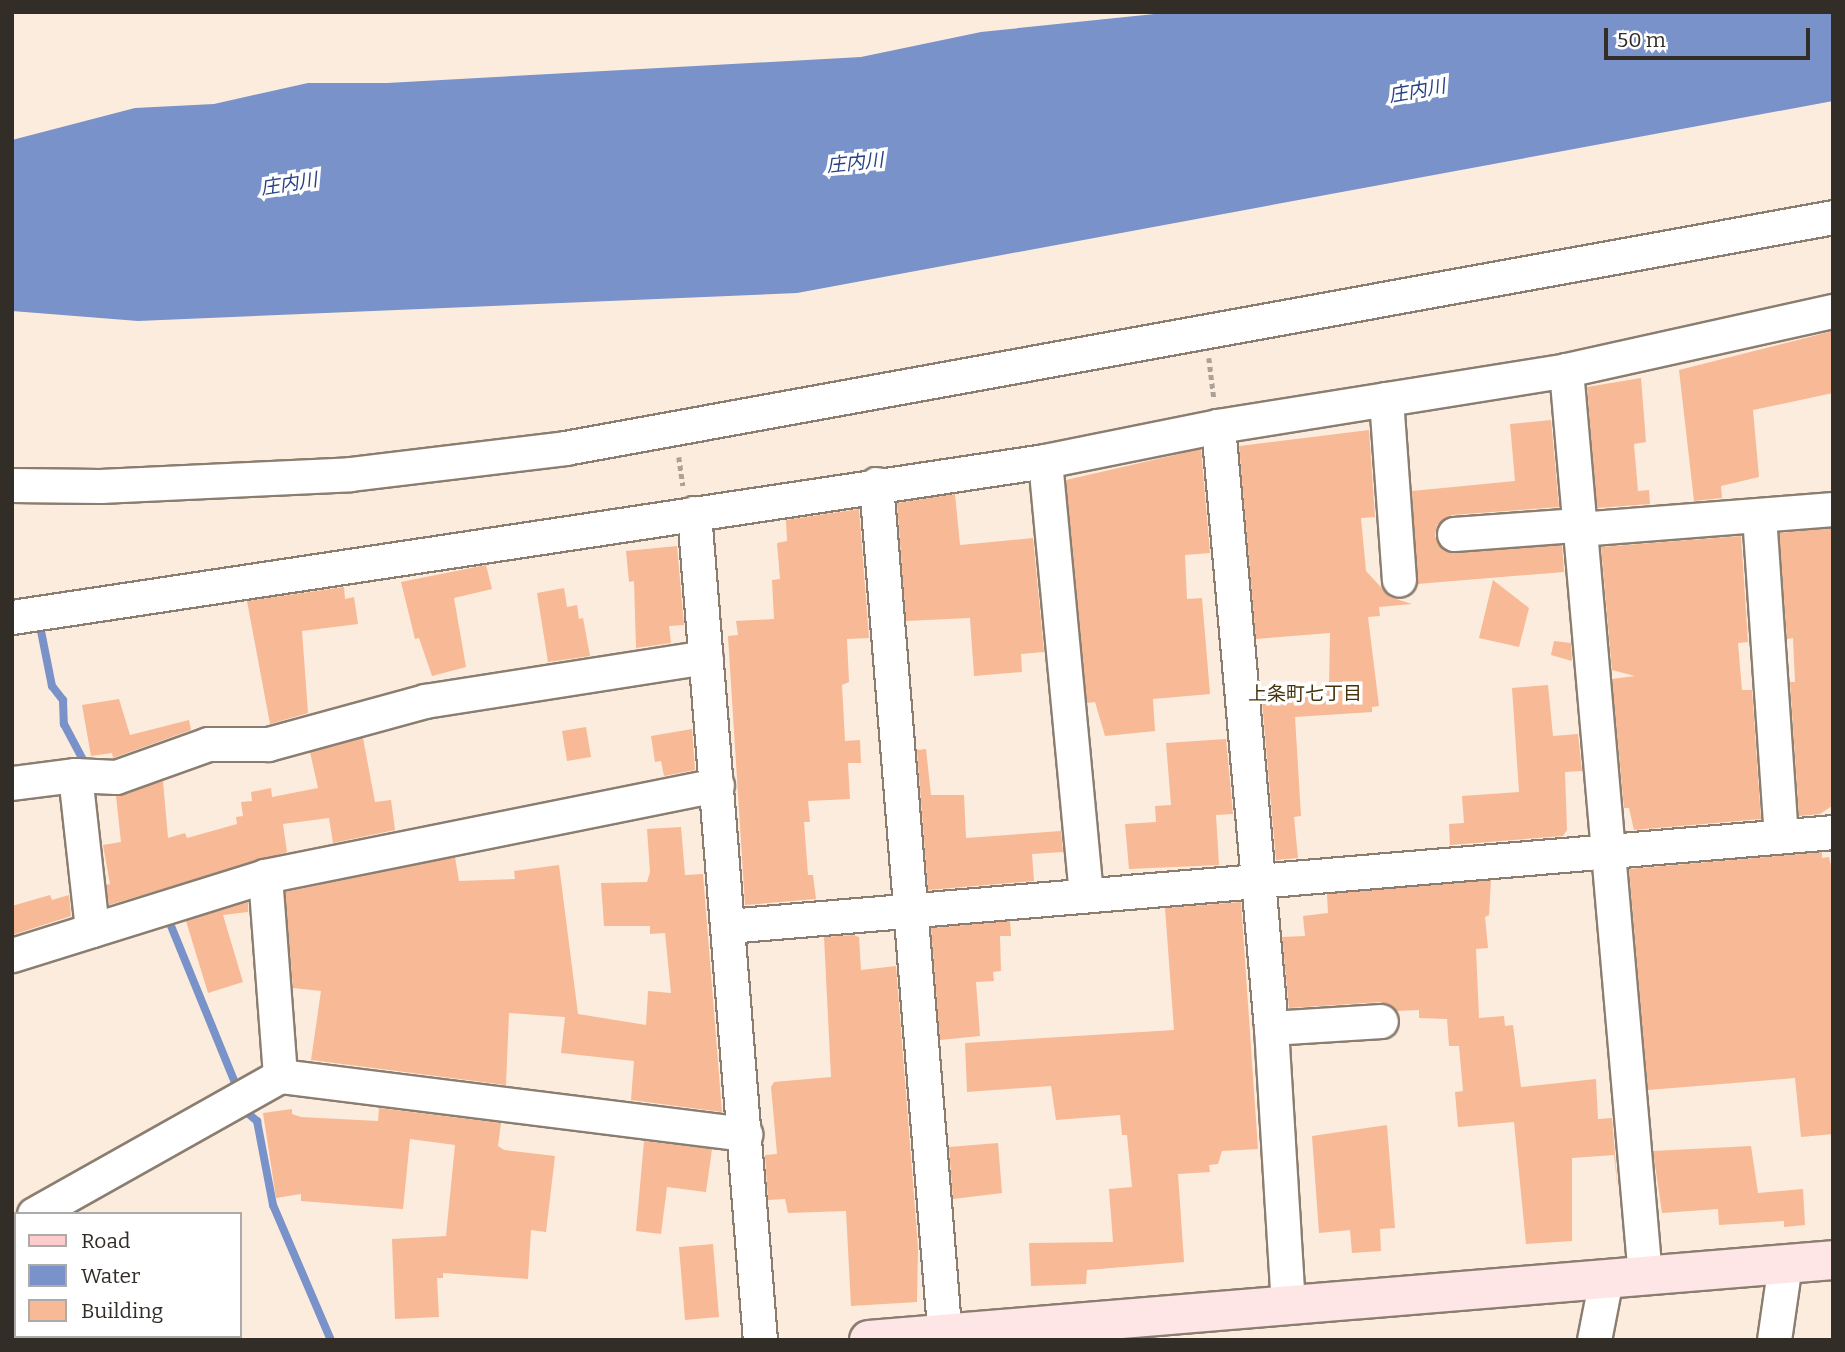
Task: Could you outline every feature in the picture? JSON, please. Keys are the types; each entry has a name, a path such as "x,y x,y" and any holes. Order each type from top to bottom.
{"street":[{"path":"12,485 351,474 565,449 1833,217"},
{"path":"12,617 876,484 1045,461 1218,426 1566,370 1833,311"},
{"path":"1566,370 1645,1276"},
{"path":"1386,400 1399,580"},
{"path":"1218,426 1271,1028 1288,1305"},
{"path":"1045,461 1086,894"},
{"path":"876,484 907,910 945,1337"},
{"path":"1454,534 1759,516 1833,509"},
{"path":"690,514 717,785 760,1340"},
{"path":"1759,516 1780,836"},
{"path":"12,783 75,775 116,777 208,744 268,744 425,701 706,657"},
{"path":"75,775 92,930"},
{"path":"12,955 265,876 717,785"},
{"path":"728,926 1833,832"},
{"path":"265,876 280,1076"},
{"path":"1271,1028 1381,1021"},
{"path":"37,1212 280,1076 745,1134"},
{"path":"869,1340 1156,1328 1288,1305 1833,1260"},
{"path":"1774,1340 1785,1264"},
{"path":"1594,1340 1606,1279"}],"path":[{"path":"1206,333 1218,426"},
{"path":"675,428 690,514"}],"water":[{"name":"庄内川","path":"1174,12 1833,12 1833,101 797,293 138,321 12,311 12,140 135,108 214,104 308,83 387,83 861,57 981,32"}],"building":[{"path":"1833,331 1833,393 1753,410 1759,477 1721,486 1722,498 1694,501 1679,370"},
{"path":"1641,378 1646,442 1634,444 1638,491 1649,490 1650,504 1597,508 1587,387"},
{"path":"1551,420 1559,507 1452,515 1437,525 1435,536 1445,551 1455,553 1562,545 1564,572 1417,584 1412,491 1515,481 1510,424"},
{"path":"1369,430 1375,517 1361,518 1366,571 1390,597 1412,604 1379,607 1380,616 1368,617 1379,706 1372,707 1372,712 1295,717 1301,816 1294,817 1298,858 1276,860 1261,690 1329,687 1330,633 1256,639 1239,446"},
{"path":"1201,449 1210,553 1185,555 1187,599 1202,598 1210,694 1153,699 1155,731 1105,736 1095,702 1087,703 1066,480"},
{"path":"955,494 960,545 1033,538 1044,652 1021,654 1022,672 974,676 970,618 906,621 897,503"},
{"path":"859,509 869,638 847,639 849,682 842,685 845,741 860,740 861,763 848,763 850,799 808,801 810,822 804,822 808,875 813,875 816,899 745,905 728,636 738,635 736,621 774,619 772,580 780,579 777,543 787,541 786,520"},
{"path":"1833,528 1832,806 1820,814 1799,816 1790,682 1795,682 1793,638 1787,639 1779,533"},
{"path":"1741,536 1748,642 1738,643 1742,690 1752,690 1761,819 1634,830 1629,808 1624,808 1612,679 1635,676 1612,670 1601,547"},
{"path":"677,546 684,625 669,626 671,643 636,648 634,581 629,582 626,551"},
{"path":"486,565 492,589 454,598 466,667 432,676 419,638 415,639 401,582"},
{"path":"1493,580 1529,608 1519,647 1479,638"},
{"path":"344,587 345,599 354,597 358,624 302,631 308,713 270,724 247,601"},
{"path":"564,588 567,607 577,605 579,619 583,618 590,656 548,662 537,593"},
{"path":"1554,641 1571,643 1572,661 1551,655"},
{"path":"1548,685 1553,736 1578,734 1582,771 1565,772 1567,830 1563,836 1450,845 1449,824 1464,823 1462,796 1519,792 1512,688"},
{"path":"119,699 130,735 189,720 191,730 113,758 112,753 91,756 82,705"},
{"path":"586,727 591,757 567,761 562,731"},
{"path":"692,729 695,770 664,776 661,761 655,762 651,736"},
{"path":"363,738 375,802 391,800 395,830 333,843 329,818 283,824 287,852 109,905 106,885 110,884 103,845 121,842 116,796 163,781 168,838 185,833 187,838 237,824 236,817 243,816 241,802 252,801 251,792 271,788 272,797 318,788 310,752"},
{"path":"1226,739 1233,814 1216,815 1219,865 1129,869 1125,824 1156,822 1155,806 1171,805 1166,743"},
{"path":"926,749 931,795 964,795 966,838 1061,831 1063,852 1032,854 1034,881 928,890 917,750"},
{"path":"681,827 685,875 703,874 722,1112 631,1100 634,1061 561,1053 565,1017 509,1013 506,1085 311,1060 321,991 293,988 285,892 455,857 459,881 515,879 514,871 559,865 578,1014 646,1025 648,991 671,993 665,933 650,934 650,926 604,926 601,883 647,882 650,872 647,829"},
{"path":"1822,852 1822,858 1829,857 1833,875 1833,1134 1801,1137 1795,1078 1648,1090 1629,869"},
{"path":"1491,880 1489,915 1485,917 1488,948 1476,949 1479,1018 1504,1016 1505,1026 1513,1025 1521,1087 1596,1079 1598,1119 1612,1118 1618,1191 1614,1155 1572,1158 1572,1241 1526,1244 1514,1122 1458,1127 1455,1092 1463,1091 1459,1046 1449,1046 1447,1019 1419,1018 1419,1010 1397,1011 1380,1002 1289,1008 1282,937 1305,936 1303,916 1328,913 1327,894"},
{"path":"50,895 52,900 69,895 71,916 12,935 12,906"},
{"path":"248,902 248,912 223,915 243,982 208,993 186,921"},
{"path":"1241,902 1258,1149 1222,1151 1218,1164 1209,1165 1210,1172 1178,1174 1184,1262 1087,1270 1086,1284 1031,1286 1029,1243 1113,1242 1109,1189 1132,1187 1127,1135 1122,1135 1120,1115 1056,1120 1051,1086 967,1092 965,1043 1174,1030 1165,908"},
{"path":"1010,921 1011,936 1000,936 1001,971 993,972 994,981 976,982 980,1036 940,1040 931,928"},
{"path":"824,937 859,937 861,970 896,966 918,1247 917,1302 851,1306 846,1211 788,1213 785,1199 768,1200 765,1155 777,1154 771,1087 774,1082 831,1077"},
{"path":"379,1108 501,1123 498,1146 504,1150 555,1156 546,1232 531,1230 528,1279 443,1273 443,1278 437,1278 439,1317 395,1319 392,1239 446,1236 455,1145 410,1139 403,1209 301,1201 301,1194 276,1198 263,1113 292,1109 292,1114 301,1117 378,1121"},
{"path":"1387,1125 1395,1228 1380,1229 1381,1251 1352,1253 1350,1230 1319,1233 1312,1136"},
{"path":"644,1141 712,1149 706,1192 667,1187 661,1234 636,1231"},
{"path":"998,1143 1002,1193 953,1199 949,1147"},
{"path":"1751,1146 1758,1193 1803,1189 1805,1225 1784,1227 1784,1221 1719,1225 1718,1209 1662,1213 1653,1151"},
{"path":"713,1244 719,1317 685,1320 679,1247"}],"waterway":[{"path":"41,631 52,686 63,700 64,724 83,759"},
{"path":"169,921 238,1090"},
{"path":"245,1111 257,1121 273,1205 331,1340"}],"district":[{"name":"上条町七丁目","path":"1305,694"}]}
